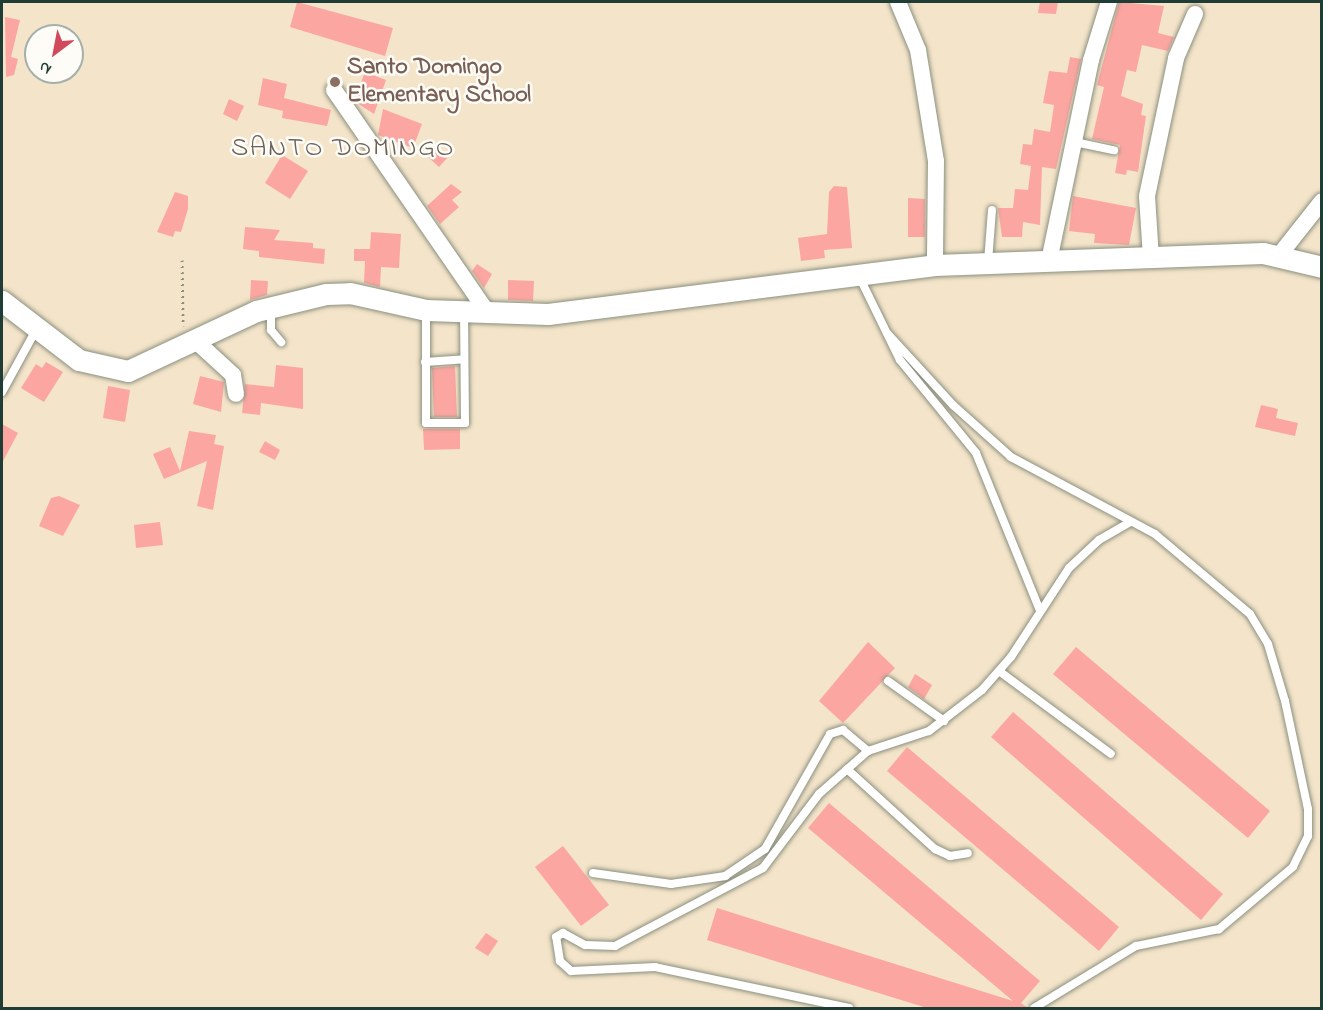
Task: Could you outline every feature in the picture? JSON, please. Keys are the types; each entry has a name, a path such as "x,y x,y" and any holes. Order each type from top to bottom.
{"street":[{"path":"898,2 918,50 936,161 935,265"},
{"path":"1049,261 1109,2"},
{"path":"1151,258 1147,196 1176,58 1195,14"},
{"path":"334,90 489,315"},
{"path":"1281,253 1322,201"},
{"path":"2,301 36,330 79,360 128,370 190,345 217,327 271,309 350,293 426,310 489,315 548,314 935,265 1281,253 1322,267"},
{"path":"190,345 233,375 236,394"}],"lane":[{"path":"1076,142 1114,150"},
{"path":"988,262 992,210"},
{"path":"858,273 907,369 976,453 1002,529 1041,611"},
{"path":"271,309 271,330 281,342"},
{"path":"426,310 426,423 465,423 464,313"},
{"path":"2,392 36,330"},
{"path":"887,333 953,405 1011,457 1155,534 1260,628 1285,701 1308,809 1308,836 1293,867 1219,929 1136,946 1034,1008"},
{"path":"425,362 464,359"},
{"path":"849,1008 655,967 571,971 560,961 555,943 563,933 585,945 615,946 739,883 777,853 819,794 847,768 868,751 944,721 999,671 1070,568 1099,540 1130,522"},
{"path":"999,671 1112,754"},
{"path":"888,681 944,721"},
{"path":"593,873 671,884 725,876 765,849 830,734 843,730 868,751"},
{"path":"847,768 934,849 950,856 968,853"}],"path":[{"path":"182,260 190,345"}],"building":[{"path":"297,2 393,28 385,56 290,27"},
{"path":"1040,2 1058,2 1056,14 1038,13"},
{"path":"1119,2 1164,6 1158,33 1174,37 1168,51 1142,45 1136,72 1127,70 1121,96 1143,104 1141,115 1146,116 1138,172 1127,170 1126,175 1115,173 1120,145 1092,139 1104,87 1097,85"},
{"path":"5,17 20,20 11,57 18,59 14,75 6,77"},
{"path":"1070,57 1081,59 1056,169 1042,167 1040,225 1023,222 1022,237 1002,237 998,208 1013,208 1015,189 1028,190 1031,166 1020,164 1023,144 1032,145 1034,129 1050,132 1054,105 1043,103 1049,71 1067,73"},
{"path":"365,72 386,80 374,114 354,101"},
{"path":"263,78 287,84 284,98 331,110 327,126 282,118 283,111 258,105"},
{"path":"229,99 244,106 237,121 223,114"},
{"path":"383,109 422,124 413,148 378,135"},
{"path":"438,147 448,157 439,167 428,157"},
{"path":"282,155 308,171 290,199 265,183"},
{"path":"451,184 462,192 452,200 459,207 440,224 427,206"},
{"path":"834,186 847,187 852,248 824,250 825,258 801,261 798,238 827,234 829,192"},
{"path":"175,192 188,196 188,209 181,232 175,231 173,237 157,232"},
{"path":"1073,196 1136,208 1129,245 1094,243 1095,234 1069,231"},
{"path":"908,198 925,199 925,237 908,237"},
{"path":"245,227 280,230 274,240 313,243 313,248 325,249 324,264 259,257 259,251 243,249"},
{"path":"371,232 401,234 399,268 381,267 380,287 364,283 365,261 354,261 354,249 370,249"},
{"path":"477,264 492,274 484,288 472,271"},
{"path":"251,280 268,281 267,295 250,300"},
{"path":"508,280 534,281 533,301 508,300"},
{"path":"46,362 63,372 44,402 21,388 36,364 42,368"},
{"path":"276,365 303,368 303,409 261,403 260,415 242,413 245,384 274,387"},
{"path":"455,366 457,417 434,417 432,368"},
{"path":"200,376 224,382 221,412 193,404"},
{"path":"108,386 130,390 125,422 103,418"},
{"path":"1261,405 1278,409 1276,418 1298,423 1295,436 1255,427"},
{"path":"2,424 18,433 2,463"},
{"path":"423,429 460,429 460,449 424,450"},
{"path":"189,431 216,435 214,444 224,446 213,510 197,506 207,461 164,479 153,454 170,447 180,471"},
{"path":"265,441 280,450 275,460 259,452"},
{"path":"59,496 80,505 63,536 39,526 51,498"},
{"path":"160,522 163,545 136,548 134,525"},
{"path":"868,642 895,668 843,723 819,701"},
{"path":"1076,647 1270,811 1248,838 1053,674"},
{"path":"915,674 932,685 924,699 908,687"},
{"path":"1013,712 1223,894 1201,920 991,737"},
{"path":"907,747 1119,927 1099,951 887,771"},
{"path":"829,803 1040,981 1021,1003 1028,1008 927,1008 707,940 717,908 1013,1001 808,828"},
{"path":"563,846 609,905 581,926 535,867"},
{"path":"486,933 498,941 488,956 475,948"}],"place":[{"name":"Santo Domingo Elementary School","path":"335,82"}],"district":[{"name":"SANTO DOMINGO","path":"343,149"}]}
